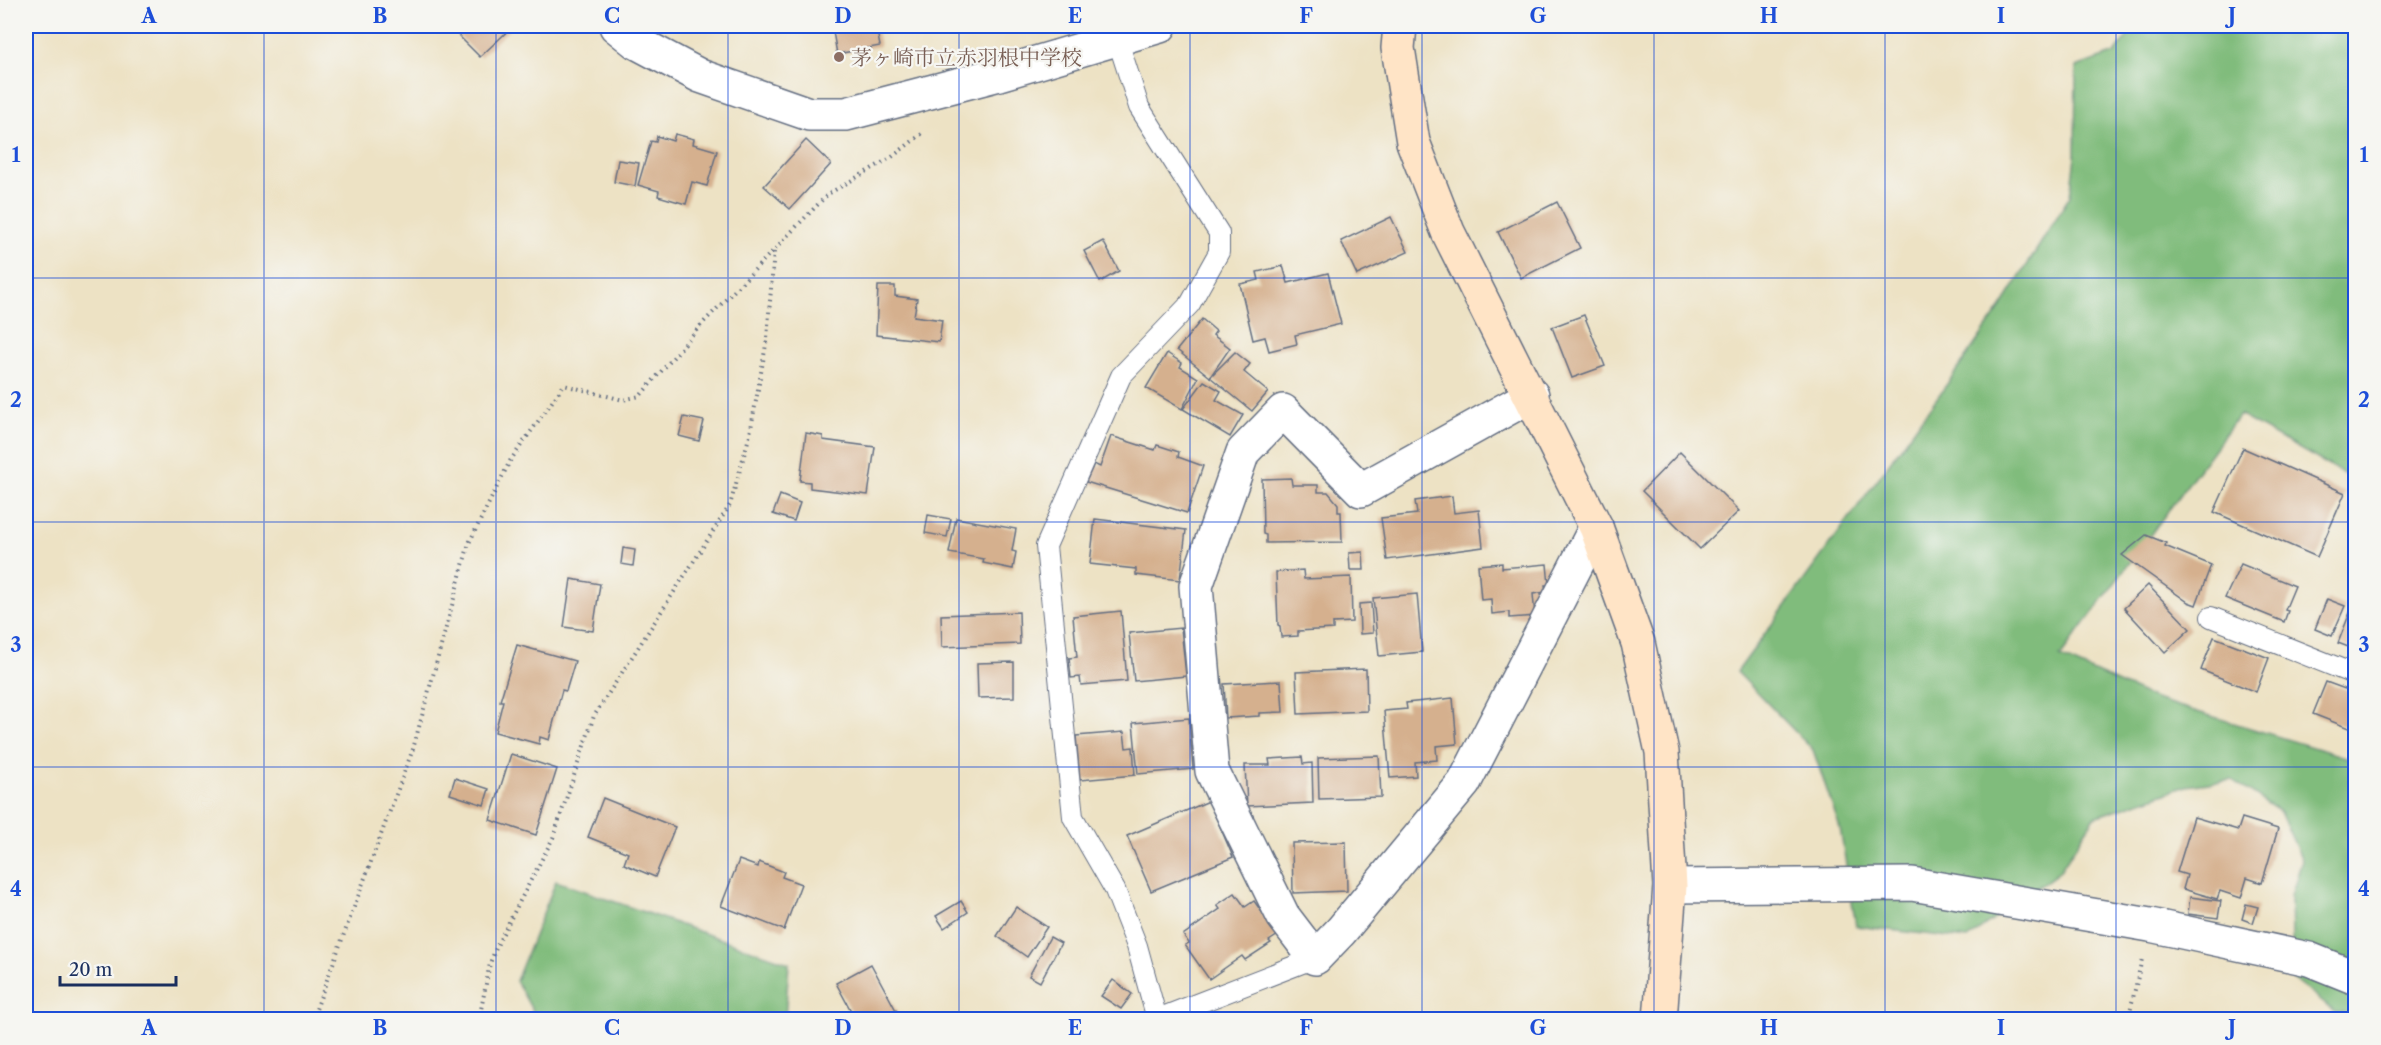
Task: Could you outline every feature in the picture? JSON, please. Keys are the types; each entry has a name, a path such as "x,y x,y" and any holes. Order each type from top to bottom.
{"street":[{"path":"616,26 636,42 700,76 809,114 846,114 999,74 1160,26"},
{"path":"1400,26 1398,48 1413,142 1448,232 1532,395 1596,527 1638,643 1662,752 1670,886 1660,1020"},
{"path":"1532,395 1361,490 1283,411 1243,452 1196,586 1212,771 1283,916 1315,958 1341,931 1464,783 1596,527"},
{"path":"1670,886 1912,884 2150,924 2309,959 2355,978"}],"lane":[{"path":"1117,38 1139,107 1219,233 1219,252 1190,304 1121,376 1046,546 1073,817 1115,890 1137,946 1156,1019 1315,958"},
{"path":"2211,617 2355,675"}],"path":[{"path":"312,1020 413,749 470,543 510,461 564,385 623,400 640,396 701,325 828,194 892,157 928,129"},
{"path":"479,1020 490,963 499,941 554,838 594,716 730,505 750,434 765,349 774,250"},
{"path":"2128,1020 2150,924"}],"green space":[{"path":"2135,26 2355,26 2355,480 2239,415 2060,657 2155,699 2355,760 2355,1013 2335,1012 2293,979 2291,896 2302,860 2280,812 2232,780 2186,786 2095,817 2059,872 1967,939 1856,926 1840,828 1813,750 1737,672 1950,380 2003,304 2070,196 2075,156 2076,67 2115,53"},
{"path":"556,881 789,963 785,1019 537,1019 516,981"}],"building":[{"path":"449,26 513,26 480,57"},
{"path":"832,26 876,26 880,46 837,54"},
{"path":"675,134 694,139 693,144 717,151 707,186 692,182 686,204 658,196 659,191 638,185 651,141 656,142 657,136 673,141"},
{"path":"806,140 831,164 790,209 764,186"},
{"path":"618,160 639,163 635,186 614,182"},
{"path":"1557,202 1580,248 1521,278 1498,232"},
{"path":"1391,217 1408,252 1357,275 1341,241"},
{"path":"1103,241 1119,271 1100,282 1084,251"},
{"path":"1283,266 1288,283 1328,273 1341,324 1295,335 1297,344 1269,351 1265,337 1253,340 1240,284 1259,280 1257,272"},
{"path":"878,286 895,286 895,296 917,299 914,316 942,320 939,342 876,335"},
{"path":"1584,315 1605,366 1572,378 1552,327"},
{"path":"1202,319 1216,331 1213,335 1230,348 1210,377 1177,350"},
{"path":"1235,352 1250,364 1244,372 1268,392 1252,411 1210,377"},
{"path":"1167,353 1182,363 1180,367 1198,378 1182,409 1146,388"},
{"path":"1204,381 1221,391 1216,400 1243,415 1230,437 1183,409"},
{"path":"684,417 704,421 699,441 679,436"},
{"path":"806,433 823,436 823,440 875,447 868,495 810,488 810,482 800,481"},
{"path":"1111,436 1155,450 1157,445 1179,452 1178,457 1203,466 1187,513 1086,482 1094,464 1100,467"},
{"path":"2243,448 2345,493 2317,557 2214,512"},
{"path":"1680,452 1739,511 1700,549 1642,491"},
{"path":"1291,478 1292,485 1318,485 1318,492 1328,492 1338,504 1338,512 1341,512 1342,542 1266,543 1266,535 1263,534 1262,479"},
{"path":"780,495 800,503 794,521 773,514"},
{"path":"1452,496 1454,513 1479,510 1483,547 1387,560 1381,518 1417,514 1415,501"},
{"path":"928,515 951,519 947,537 925,533"},
{"path":"956,518 1016,529 1012,551 1016,552 1013,569 983,563 984,559 949,553"},
{"path":"1095,519 1186,530 1180,580 1136,575 1136,569 1090,564"},
{"path":"2146,535 2166,543 2165,546 2211,565 2196,605 2188,602 2122,555"},
{"path":"623,548 635,550 633,566 621,564"},
{"path":"1363,552 1364,570 1350,570 1349,553"},
{"path":"1502,563 1502,568 1547,564 1549,585 1545,585 1546,592 1533,594 1535,616 1509,618 1509,612 1492,614 1491,599 1481,600 1478,565"},
{"path":"2241,564 2295,586 2285,610 2288,611 2284,622 2225,598"},
{"path":"1303,570 1304,579 1351,577 1352,622 1333,623 1333,629 1298,631 1298,636 1281,637 1278,625 1276,572"},
{"path":"571,579 600,584 593,631 564,627"},
{"path":"2148,585 2190,629 2165,652 2124,608"},
{"path":"1417,594 1422,652 1379,656 1373,598"},
{"path":"2327,599 2345,606 2332,636 2315,629"},
{"path":"1371,603 1373,633 1360,634 1359,604"},
{"path":"2351,610 2356,612 2356,650 2338,643"},
{"path":"1121,611 1127,681 1081,685 1080,677 1071,678 1069,658 1077,657 1073,616"},
{"path":"1019,612 1020,644 942,647 941,615"},
{"path":"1181,628 1186,676 1134,681 1129,633"},
{"path":"2214,637 2269,658 2256,692 2201,670"},
{"path":"517,645 575,661 566,691 562,690 549,740 540,737 539,744 495,732 503,701 500,701"},
{"path":"1014,662 1014,697 978,698 977,663"},
{"path":"1366,669 1367,711 1298,714 1296,672"},
{"path":"1281,681 1283,712 1226,718 1224,684"},
{"path":"2326,682 2356,693 2356,731 2313,714"},
{"path":"1453,698 1457,744 1436,746 1437,760 1415,762 1416,776 1390,778 1384,711 1407,709 1406,703"},
{"path":"1189,718 1193,769 1138,774 1133,723"},
{"path":"1124,732 1126,748 1133,747 1135,775 1080,780 1076,736"},
{"path":"511,754 557,769 536,835 490,820"},
{"path":"1379,756 1381,797 1319,799 1318,758"},
{"path":"1302,757 1303,764 1312,763 1313,803 1247,806 1245,765 1270,765 1269,759"},
{"path":"455,778 489,789 484,805 450,794"},
{"path":"603,798 675,827 655,877 624,864 628,853 588,837"},
{"path":"1209,801 1233,857 1151,891 1127,836"},
{"path":"2194,817 2238,830 2242,818 2278,829 2262,883 2247,878 2241,898 2220,891 2217,899 2183,889 2187,875 2177,872"},
{"path":"1346,842 1347,891 1293,893 1292,843"},
{"path":"739,860 758,867 759,862 784,872 782,877 801,884 784,930 721,906"},
{"path":"1235,893 1245,907 1254,901 1278,935 1269,941 1271,943 1245,960 1242,956 1209,979 1185,945 1189,943 1183,935 1220,909 1217,905"},
{"path":"2190,897 2221,901 2218,918 2188,914"},
{"path":"961,901 968,912 944,928 936,916"},
{"path":"2246,904 2258,907 2253,923 2242,919"},
{"path":"1016,907 1047,927 1027,957 997,936"},
{"path":"1050,937 1061,943 1040,982 1029,976"},
{"path":"871,964 898,1014 888,1020 856,1020 836,983"},
{"path":"1113,980 1132,994 1121,1009 1101,996"}],"place":[{"name":"茅ヶ崎市立赤羽根中学校","path":"839,57"}]}
